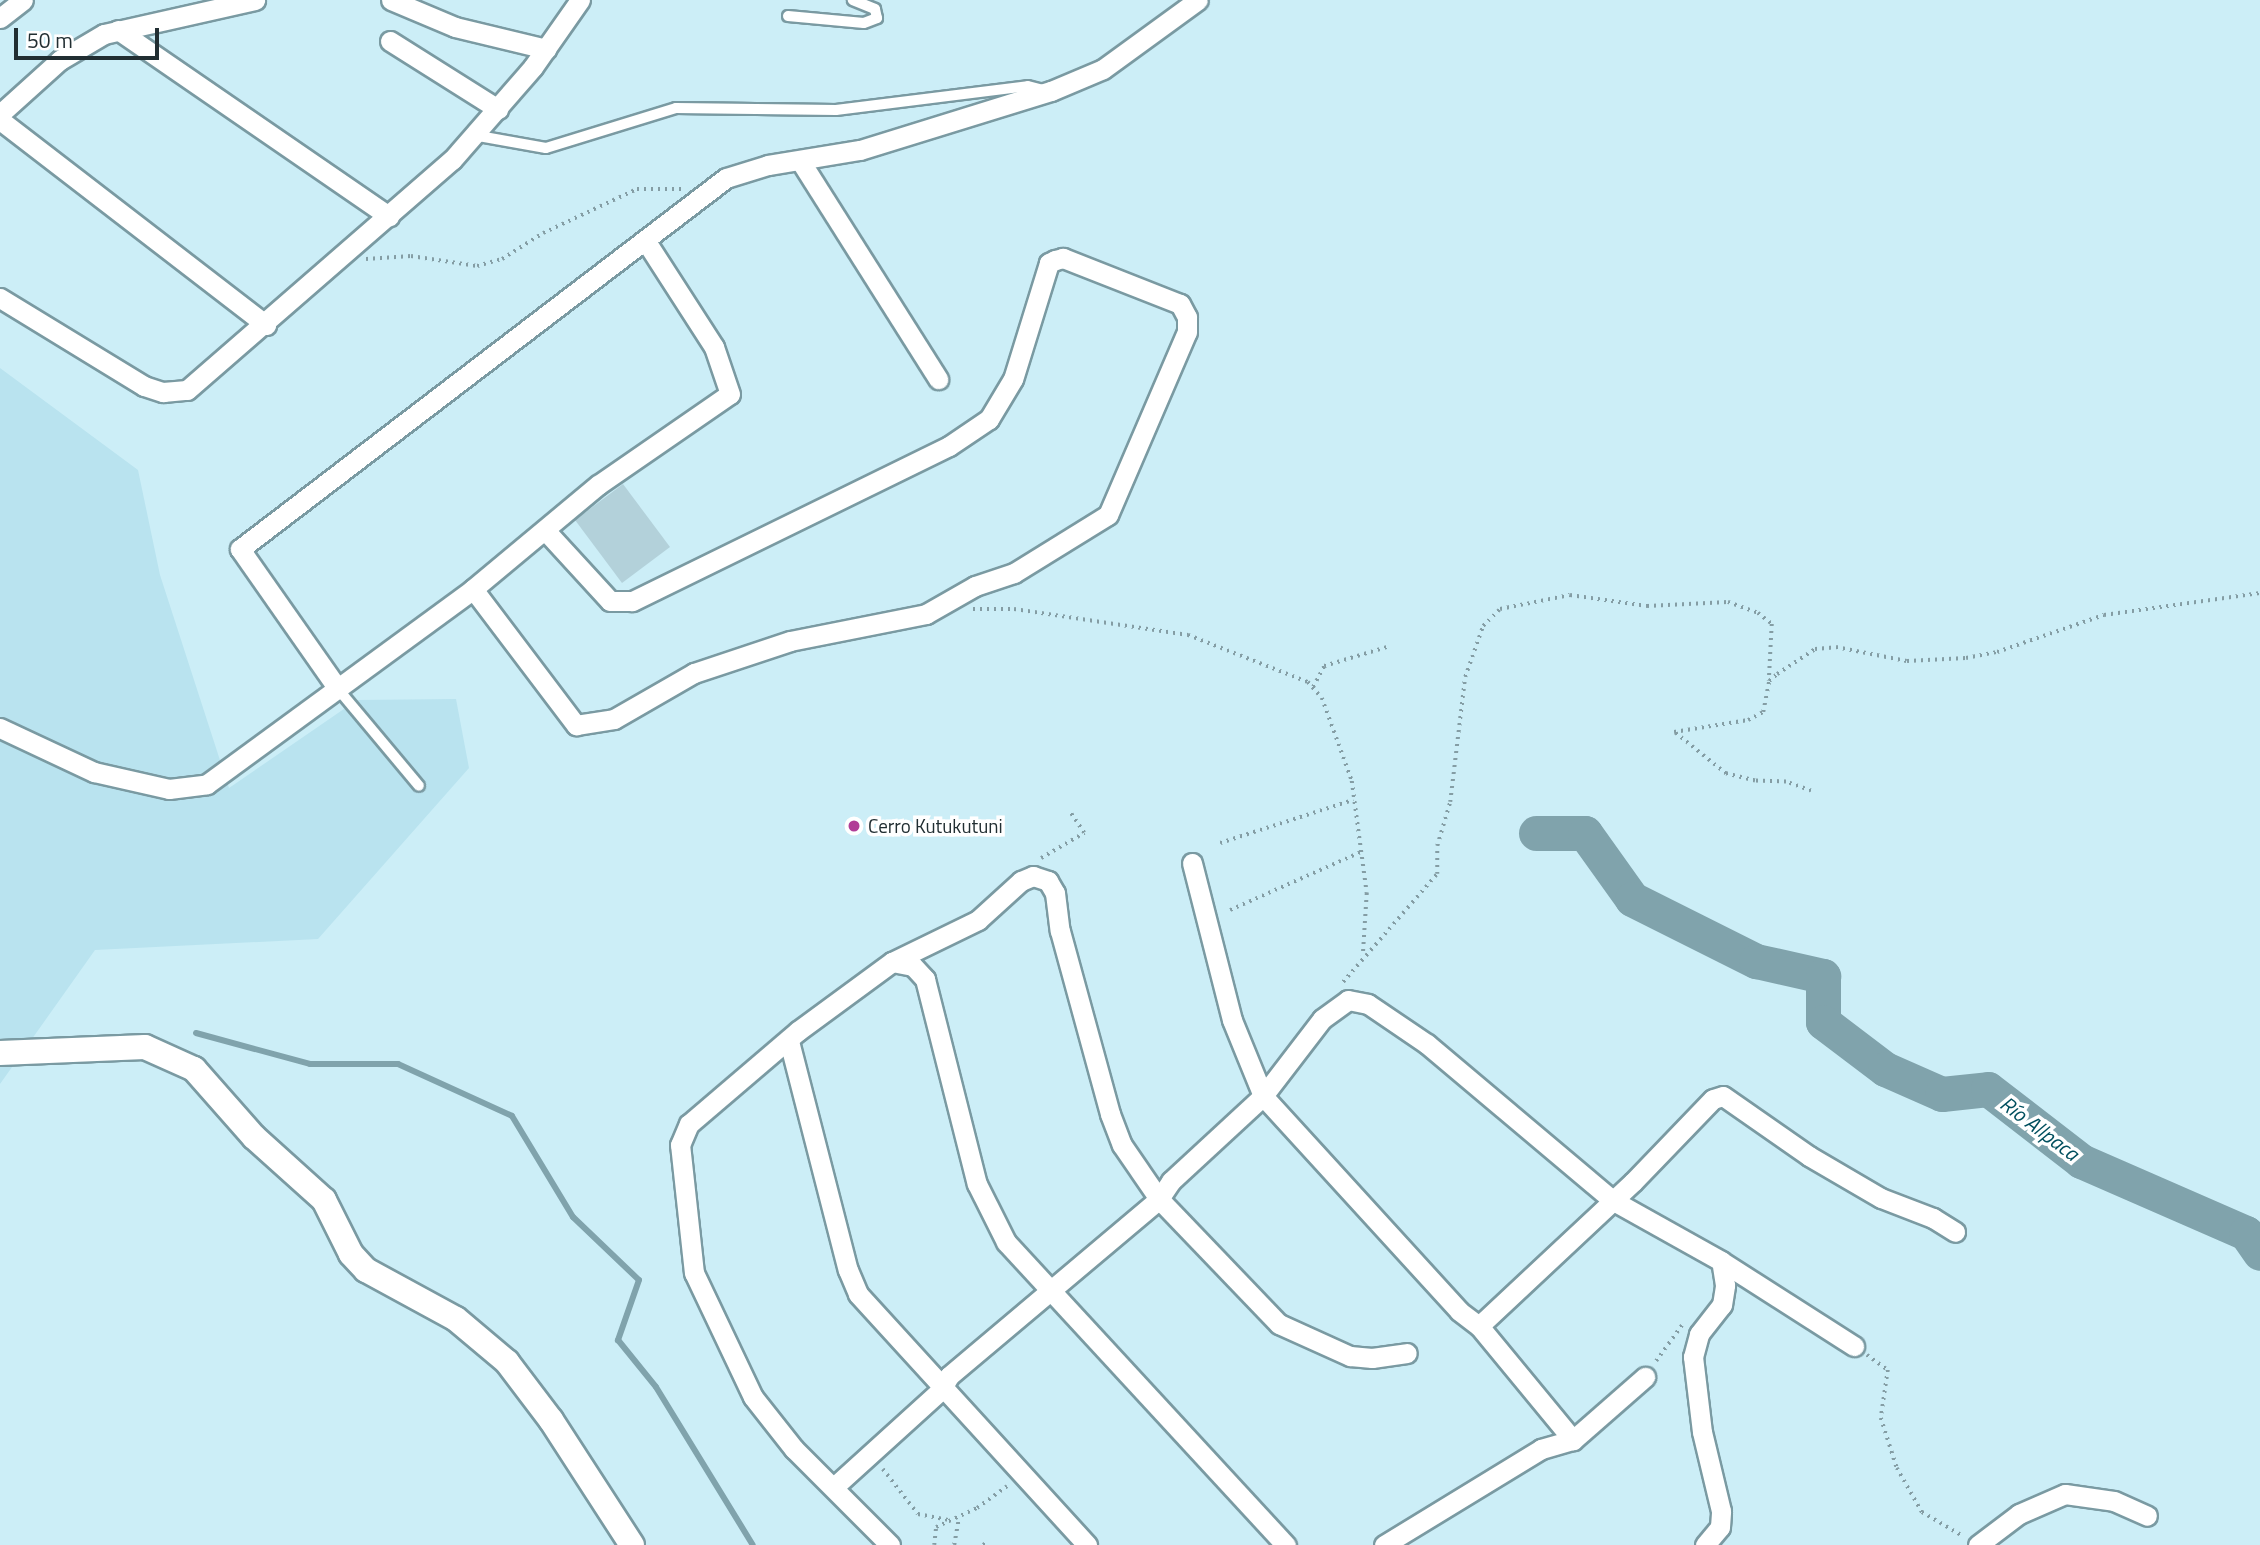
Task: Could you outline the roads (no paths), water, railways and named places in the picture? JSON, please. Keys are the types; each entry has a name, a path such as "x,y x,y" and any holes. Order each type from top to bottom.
{"street":[{"path":"0,18 23,0"},
{"path":"0,114 60,60 118,30 255,0"},
{"path":"391,0 455,27 546,49"},
{"path":"0,298 144,386 163,392 197,385 452,160 546,49 580,0"},
{"path":"338,689 240,549 648,243 726,178 768,165 801,162 860,150 1051,91 1103,69 1198,0"},
{"path":"118,30 389,216"},
{"path":"390,41 498,108"},
{"path":"0,120 266,325"},
{"path":"801,162 938,379"},
{"path":"0,728 94,772 169,789 207,784 473,589 598,485 730,394 714,347 648,243"},
{"path":"473,589 576,724 614,719 694,673 790,641 926,614 975,586 1014,573 1108,515 1187,332 1187,317 1180,304 1063,258 1055,260 1049,263 1013,379 989,419 949,446 632,601 610,601 545,530"},
{"path":"1192,863 1232,1020 1263,1096 1460,1311 1479,1325 1573,1440"},
{"path":"890,1545 835,1486 794,1449 753,1398 694,1273 679,1160 680,1145 690,1124 789,1041 892,962 978,920 1021,881 1033,876 1048,881 1055,893 1060,931 1110,1114 1122,1145 1159,1199 1279,1324 1350,1356 1371,1359 1407,1353"},
{"path":"892,962 913,966 925,979 977,1184 1006,1242 1286,1545"},
{"path":"835,1486 942,1390 948,1376 1159,1199 1171,1181 1263,1096 1337,1004 1348,1000 1368,1004 1427,1044 1612,1200 1721,1261 1854,1346"},
{"path":"789,1041 853,1282 942,1390 1087,1545"},
{"path":"0,1053 145,1047 194,1069 254,1137 324,1200 351,1254 366,1270 456,1319 507,1362 551,1420 632,1545"},
{"path":"1479,1325 1612,1200 1713,1099 1723,1096 1809,1156 1881,1198 1933,1218 1955,1232"},
{"path":"1705,1545 1720,1527 1721,1511 1708,1468 1693,1357 1699,1334 1722,1305 1725,1285 1721,1261"},
{"path":"1384,1545 1541,1449 1573,1440 1644,1377"},
{"path":"1980,1543 2019,1514 2065,1494 2114,1501 2147,1516"}],"lane":[{"path":"788,16 864,23 877,18 876,9 853,0"},
{"path":"472,135 546,148 676,108 836,110 1028,86 1051,91"},
{"path":"338,689 419,786"}],"waterway":[{"name":"Río Allpaca","path":"1536,833 1585,833 1632,899 1756,961 1823,976 1823,1022 1885,1069 1942,1094 1988,1089 2081,1161 2246,1233 2260,1253"},
{"path":"196,1033 310,1064 398,1064 512,1116 573,1217 639,1280 618,1340 656,1387 753,1545"}],"place":[{"name":"Cerro Kutukutuni","path":"854,826"}]}
